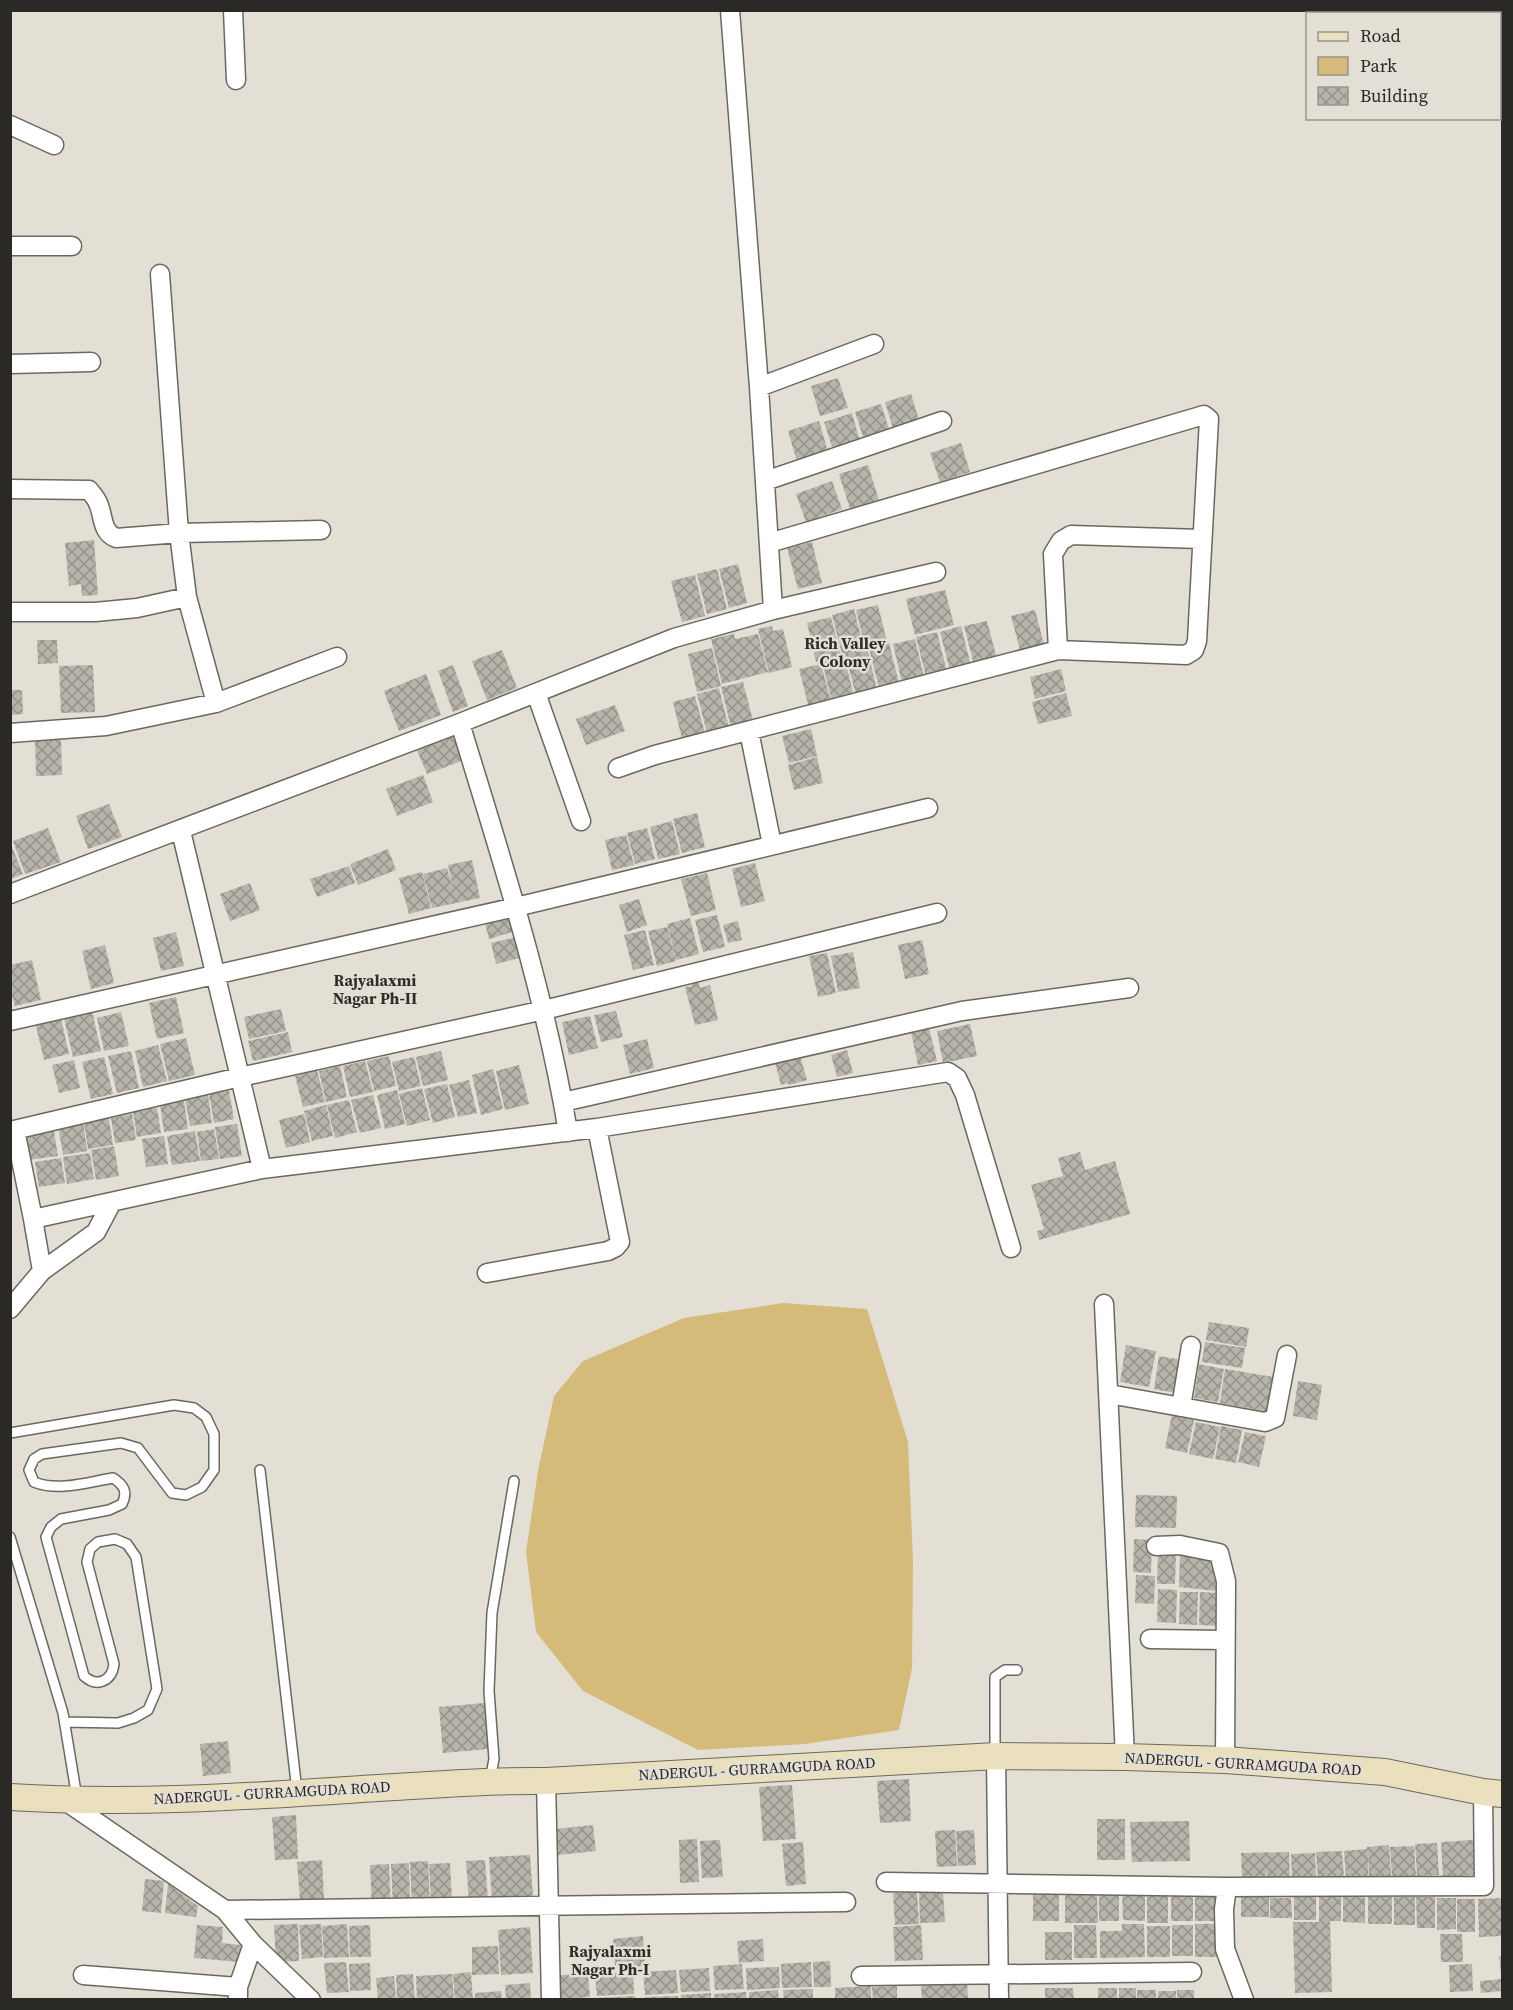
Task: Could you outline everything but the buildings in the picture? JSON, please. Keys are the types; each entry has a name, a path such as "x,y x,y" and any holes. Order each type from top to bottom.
{"main road":[{"name":"NADERGUL - GURRAMGUDA ROAD","path":"10,1797 155,1800 490,1780 546,1781 996,1756 1225,1760 1385,1772 1493,1793"}],"street":[{"path":"233,10 236,80"},
{"path":"730,10 759,387 773,610"},
{"path":"10,124 54,145"},
{"path":"10,246 72,246"},
{"path":"159,274 179,533 187,597 216,703"},
{"path":"759,387 874,344"},
{"path":"10,364 91,362"},
{"path":"618,768 655,755 1058,650 1186,655 1194,650 1197,641 1209,419 1204,415 769,543"},
{"path":"765,481 942,421"},
{"path":"10,489 89,490 98,501 104,527 110,536 116,538 179,533 321,530"},
{"path":"1058,650 1053,554 1061,541 1071,536 1201,539"},
{"path":"10,894 180,831 674,638 773,610 936,572"},
{"path":"10,612 95,612 137,608 187,597"},
{"path":"10,733 106,726 216,703 337,657"},
{"path":"536,693 581,821"},
{"path":"460,723 516,907 544,1010 568,1132"},
{"path":"748,731 772,845"},
{"path":"10,1021 516,907 927,808"},
{"path":"180,831 262,1169"},
{"path":"42,1271 13,1130 544,1010 936,914"},
{"path":"563,1102 962,1011 1129,988"},
{"path":"33,1219 262,1169 597,1128 948,1072 957,1078 965,1095 1011,1248"},
{"path":"487,1272 608,1251 620,1242 597,1128"},
{"path":"10,1309 42,1271 96,1232 112,1202"},
{"path":"1104,1304 1110,1394 1114,1538 1125,1757"},
{"path":"1181,1407 1191,1346"},
{"path":"1110,1394 1265,1422 1275,1418 1287,1355"},
{"path":"1156,1546 1180,1545 1219,1553 1226,1581 1225,1760"},
{"path":"1150,1639 1225,1640"},
{"path":"996,1756 999,2000"},
{"path":"546,1781 551,2000"},
{"path":"1484,1886 1493,1793"},
{"path":"71,1800 225,1910 253,1944 311,2000"},
{"path":"886,1882 1227,1887 1503,1886"},
{"path":"1227,1887 1224,1909 1225,1949 1244,2000"},
{"path":"225,1910 846,1902"},
{"path":"83,1975 238,1993 253,1944"},
{"path":"861,1976 1192,1972"}],"lane":[{"path":"10,1433 174,1405 194,1408 206,1417 214,1434 214,1470 202,1487 186,1496 172,1493 138,1448 121,1443 42,1454 34,1459 30,1470 34,1482 45,1487 113,1478 124,1488 125,1497 122,1504 109,1510 61,1519 51,1527 46,1537 84,1676 94,1682 108,1679 114,1664 87,1562 90,1550 98,1542 115,1539 128,1544 136,1557 157,1689 148,1710 134,1718 118,1723 65,1722"},
{"path":"260,1470 297,1793"},
{"path":"490,1780 494,1759 489,1691 492,1613 514,1481"},
{"path":"10,1537 65,1722 71,1800"},
{"path":"996,1756 995,1677 1005,1670 1017,1670"}],"green space":[{"path":"783,1303 867,1309 908,1442 913,1560 912,1668 899,1730 805,1744 698,1750 583,1691 536,1632 526,1552 538,1471 554,1396 583,1361 684,1318"}],"district":[{"name":"Rich Valley Colony","path":"845,652"},
{"name":"Rajyalaxmi Nagar Ph-II","path":"375,989"},
{"name":"Rajyalaxmi Nagar Ph-I","path":"610,1960"}]}
